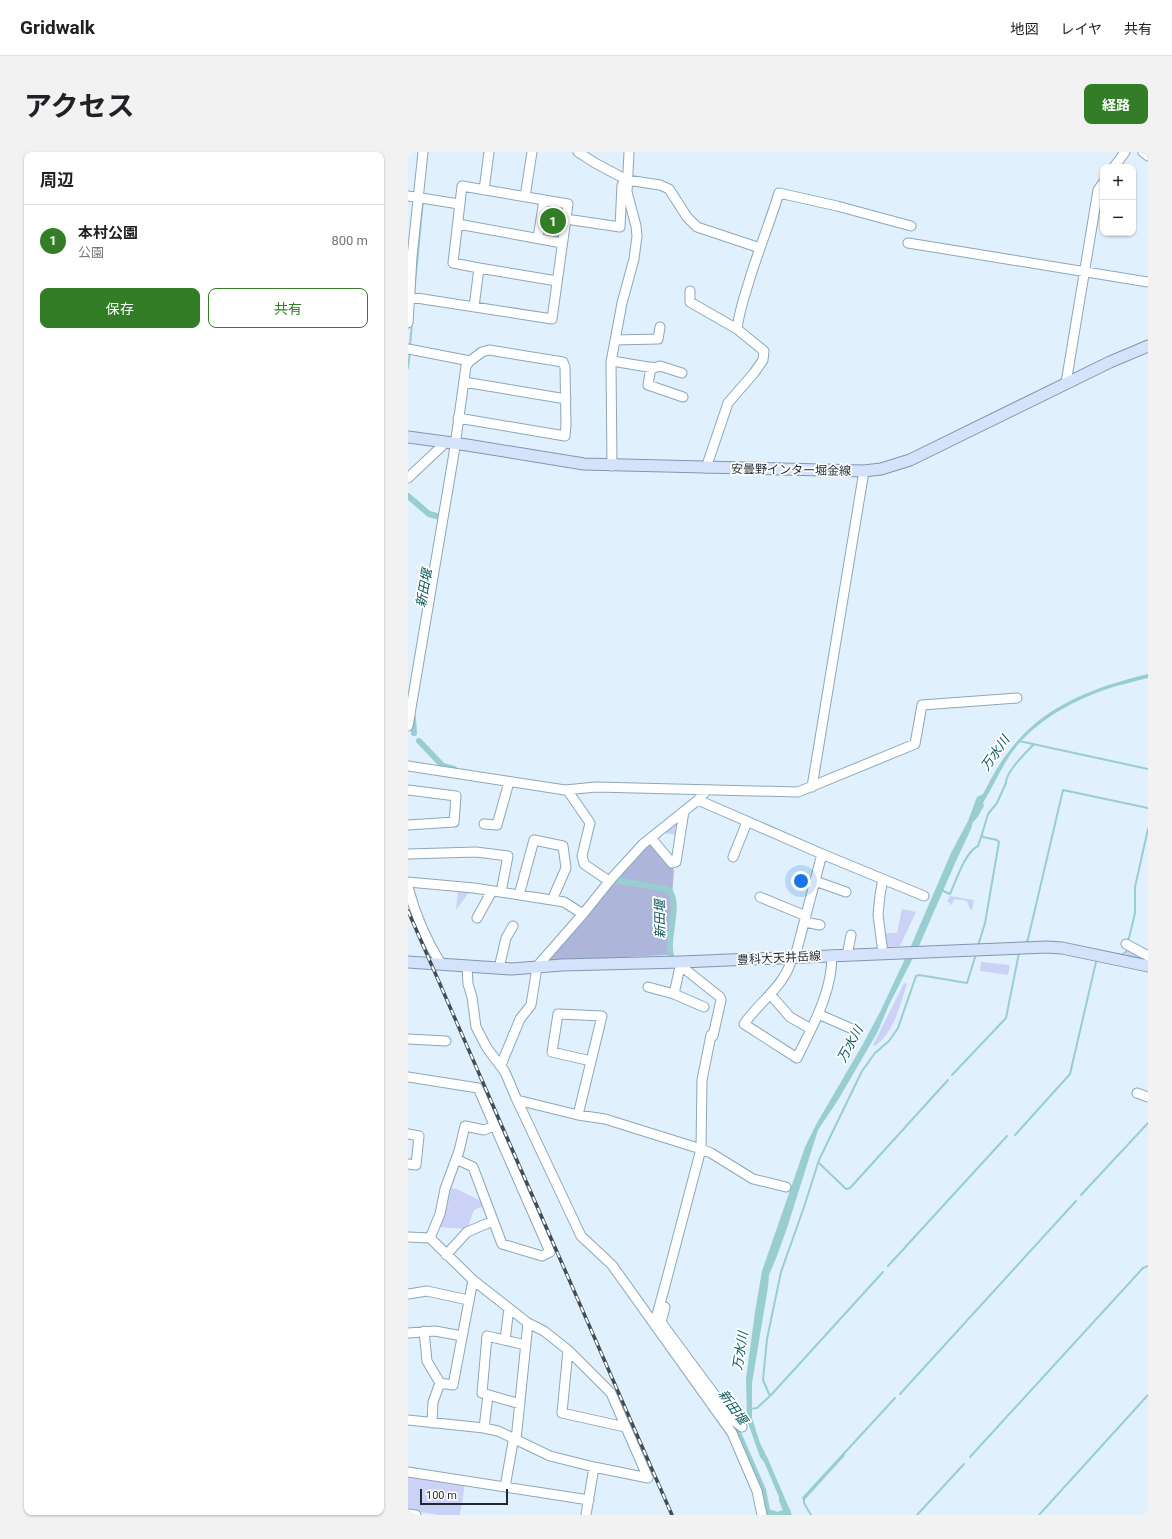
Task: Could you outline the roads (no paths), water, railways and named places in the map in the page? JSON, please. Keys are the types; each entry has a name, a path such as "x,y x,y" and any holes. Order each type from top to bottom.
{"main road":[{"name":"安曇野インター堀金線","path":"408,437 449,442 584,464 612,466 864,471 881,469 910,460 1066,383 1148,346"},
{"name":"豊科大天井岳線","path":"408,962 499,968 681,964 832,955 1047,947 1062,948 1148,966"}],"street":[{"path":"408,323 412,257 424,152"},
{"path":"484,190 489,152"},
{"path":"525,197 532,152"},
{"path":"578,152 595,164 625,179 660,185 669,189 687,217 697,228 760,248"},
{"path":"566,219 620,227 629,152"},
{"path":"1116,164 1125,152"},
{"path":"1143,152 1148,156"},
{"path":"612,466 612,361 622,303 634,260 637,236 625,179"},
{"path":"410,297 552,319 558,281 568,204 462,186 453,264 558,281"},
{"path":"1066,383 1098,190 1100,187"},
{"path":"737,329 739,314 760,248 780,193 911,226"},
{"path":"408,196 459,204"},
{"path":"538,238 544,200"},
{"path":"621,223 636,226"},
{"path":"458,224 562,243"},
{"path":"908,243 1148,282"},
{"path":"474,307 479,268"},
{"path":"690,290 690,302 737,329 764,351 763,360 754,373 728,403 706,468"},
{"path":"615,340 658,339 660,326"},
{"path":"408,349 470,360"},
{"path":"408,726 449,442 458,418 466,366 470,360 488,350 563,362 565,367 566,399 565,436 458,418"},
{"path":"612,361 651,367 660,366 682,373"},
{"path":"651,367 648,386 683,397"},
{"path":"464,382 566,399"},
{"path":"408,478 442,446 449,442"},
{"path":"812,787 864,471"},
{"path":"408,766 568,791 596,787 798,792 915,744 922,705 1016,698"},
{"path":"484,824 497,824 509,782"},
{"path":"408,790 456,796 454,822 408,825"},
{"path":"501,1065 520,1019 531,1005 537,967 583,914 609,881 651,838 698,800 707,790"},
{"path":"568,791 590,823 582,856 584,864 609,881"},
{"path":"698,800 822,854 924,896"},
{"path":"651,838 672,863 676,862 684,811"},
{"path":"733,857 747,822"},
{"path":"519,895 534,840 563,846 566,868 552,900"},
{"path":"408,854 476,852 508,856 497,891 477,918"},
{"path":"822,854 794,957 777,986 744,1024 797,1058 825,1000 832,969 832,955"},
{"path":"883,879 878,915 883,953"},
{"path":"815,881 846,892"},
{"path":"408,882 474,888 564,902 583,914"},
{"path":"408,887 413,906 426,937 441,964"},
{"path":"760,897 820,925"},
{"path":"499,968 506,938 513,926"},
{"path":"847,955 851,935"},
{"path":"1126,944 1148,956"},
{"path":"674,994 681,964 720,997 721,1000 713,1036 711,1035 702,1080 701,1150 657,1318 732,1433 757,1491 762,1515"},
{"path":"467,966 468,984 472,997 476,1027 487,1048 501,1065 581,1236 612,1265 661,1322 734,1422 742,1427"},
{"path":"648,988 674,994 704,1007"},
{"path":"770,994 790,1017 811,1029"},
{"path":"578,1115 602,1016 558,1014 552,1052 591,1061"},
{"path":"818,1014 850,1028"},
{"path":"408,1039 446,1041"},
{"path":"408,1077 478,1088 550,1252 542,1256 502,1244 473,1168 456,1159"},
{"path":"1137,1093 1148,1097"},
{"path":"517,1100 578,1115 605,1119 711,1153 753,1179 786,1187"},
{"path":"430,1238 440,1214 445,1189 456,1159 465,1126 484,1130 494,1126"},
{"path":"408,1134 418,1136 416,1165 408,1164"},
{"path":"446,1255 467,1232 493,1221"},
{"path":"408,1237 430,1238 472,1280 528,1323 544,1331 568,1350 611,1393 648,1478 594,1468 550,1456 498,1431 484,1428 408,1420"},
{"path":"440,1383 453,1385 472,1280"},
{"path":"408,1294 427,1291 468,1300"},
{"path":"505,1340 510,1308"},
{"path":"505,1487 514,1442 516,1440 528,1323"},
{"path":"408,1334 424,1331 435,1331 462,1336"},
{"path":"424,1331 427,1361 440,1383"},
{"path":"520,1404 482,1393 487,1336 526,1345"},
{"path":"568,1350 562,1413 625,1427"},
{"path":"432,1423 433,1402 440,1383"},
{"path":"484,1428 488,1395"},
{"path":"586,1515 594,1468"},
{"path":"408,1472 589,1500"},
{"path":"408,1514 416,1515"}],"waterway":[{"path":"414,294 423,201"},
{"path":"410,346 412,323"},
{"path":"408,368 410,352"},
{"name":"新田堰","path":"408,496 429,514 440,517"},
{"name":"新田堰","path":"413,718 414,733"},
{"name":"新田堰","path":"419,741 443,766 454,769"},
{"name":"万水川","path":"1019,741 1148,769"},
{"path":"978,946 985,923 999,842 997,840 983,837 982,834 988,814 997,803 1009,773 1034,744"},
{"path":"1025,944 1028,939 1063,790 1148,808"},
{"path":"1128,942 1135,913 1135,887 1148,829"},
{"path":"941,890 950,894 965,860 973,849 978,846 982,834"},
{"name":"新田堰","path":"614,880 667,889 672,894 674,910 670,940 671,955"},
{"path":"1120,956 1126,952 1127,948"},
{"path":"952,1075 1006,1018 1019,953"},
{"path":"770,1396 763,1380 767,1339 781,1272 819,1160 862,1071 875,1053 889,1041 898,1028 916,976 919,975 967,983 976,954"},
{"path":"1015,1135 1070,1074 1096,962 1098,960"},
{"path":"819,1163 846,1189 850,1188 948,1080"},
{"path":"1081,1195 1148,1123"},
{"path":"888,1266 1007,1136"},
{"path":"900,1394 1076,1201"},
{"path":"970,1457 1143,1268 1148,1266"},
{"path":"750,1409 757,1408 771,1395 883,1272"},
{"path":"1039,1515 1148,1395"},
{"path":"803,1498 895,1398"},
{"name":"新田堰","path":"729,1420 739,1435 763,1490 767,1510 769,1513 775,1514"},
{"path":"811,1515 804,1503 804,1499 844,1455 843,1454"},
{"path":"917,1515 964,1464"},
{"name":"新田堰","path":"780,1514 788,1512"}],"railway":[{"path":"408,911 672,1515"}],"place":[{"name":"本村公園","path":"553,221"}]}
